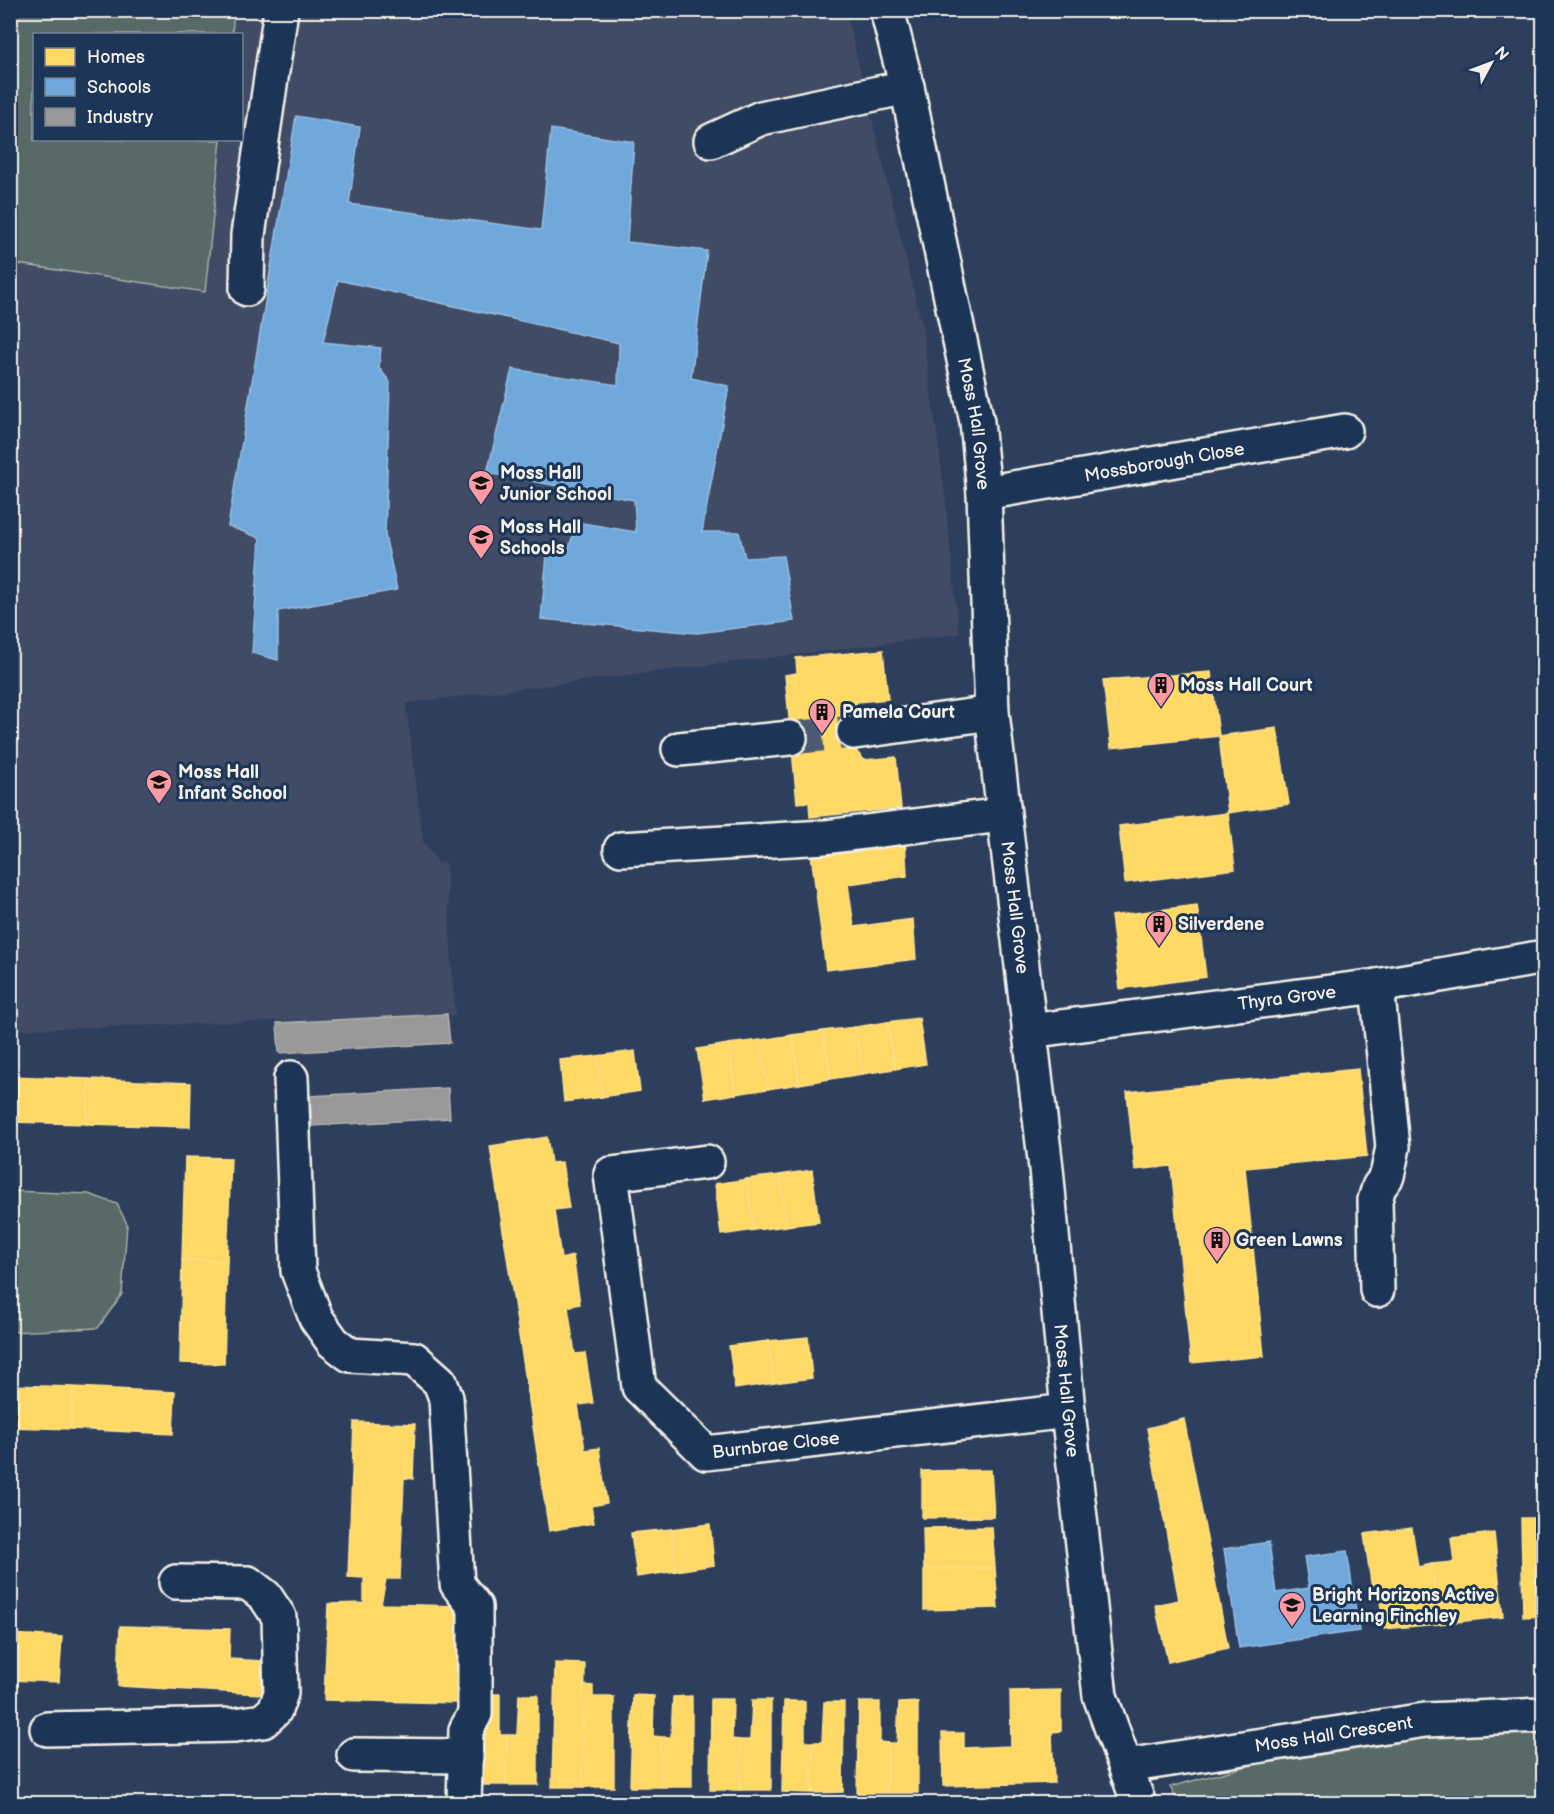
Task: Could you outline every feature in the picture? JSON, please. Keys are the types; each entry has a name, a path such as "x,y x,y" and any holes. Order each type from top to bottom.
{"street":[{"path":"247,289 248,235 281,10"},
{"name":"Moss Hall Grove","path":"887,10 907,87 977,422 984,493 992,713 1002,815 1046,1168 1068,1411 1100,1696 1139,1803"},
{"path":"711,141 761,118 907,87"},
{"name":"Mossborough Close","path":"984,493 1345,431"},
{"path":"854,732 992,713"},
{"path":"679,749 790,738"},
{"path":"621,849 825,837 1002,815"},
{"name":"Thyra Grove","path":"1029,1031 1377,986 1544,957"},
{"path":"1377,986 1393,1147 1387,1176 1379,1187 1375,1200 1377,1290"},
{"path":"291,1078 298,1271 316,1318 333,1342 350,1355 414,1359 440,1382 446,1398 457,1584 475,1606 476,1714 466,1730 464,1803"},
{"name":"Burnbrae Close","path":"707,1162 611,1174 639,1387 706,1453 1068,1411"},
{"path":"47,1729 235,1725 263,1721 275,1710 281,1693 279,1617 266,1596 248,1583 176,1582"},
{"name":"Moss Hall Crescent","path":"1126,1766 1425,1720 1544,1714"},
{"path":"354,1755 466,1756"}],"shaded area":[{"path":"11,10 234,11 232,33 33,33 33,141 221,141 205,292 11,263"},
{"name":"Moss Hall Schools","path":"10,11 846,11 922,325 944,487 959,634 406,703 423,841 438,863 446,863 455,1015 11,1030"},
{"path":"11,1191 89,1194 117,1204 127,1224 122,1294 98,1328 11,1332"},
{"path":"1512,1726 1543,1727 1543,1803 1179,1804 1170,1787 1288,1755"}],"building: Homes":[{"name":"Pamela Court","path":"883,650 888,699 857,702 853,710 857,752 864,760 896,757 901,808 810,817 809,802 797,803 785,675 797,673 796,658"},
{"name":"Moss Hall Court","path":"1211,672 1219,736 1111,748 1103,680"},
{"name":"Moss Hall Court","path":"1277,728 1289,804 1228,813 1219,736"},
{"path":"1228,813 1235,869 1125,883 1119,826"},
{"path":"905,838 907,876 848,884 854,927 913,919 916,959 826,970 810,846"},
{"name":"Silverdene","path":"1197,905 1206,977 1120,989 1111,916"},
{"path":"919,1018 926,1064 895,1069 887,1022"},
{"path":"887,1022 895,1069 863,1074 855,1027"},
{"path":"855,1027 863,1074 831,1079 823,1031"},
{"path":"823,1031 831,1079 800,1084 792,1035"},
{"path":"792,1035 800,1084 768,1089 760,1040"},
{"path":"760,1040 768,1089 736,1094 728,1044"},
{"path":"728,1044 736,1094 705,1099 697,1049"},
{"path":"635,1051 640,1091 602,1097 597,1056"},
{"path":"597,1056 602,1097 564,1102 560,1060"},
{"name":"Green Lawns","path":"1358,1069 1367,1156 1245,1168 1264,1356 1191,1363 1171,1166 1135,1170 1127,1092"},
{"path":"10,1076 89,1079 87,1124 10,1122"},
{"path":"89,1079 191,1083 190,1127 87,1124"},
{"path":"547,1137 551,1163 562,1162 569,1208 554,1210 561,1259 573,1256 580,1304 568,1307 575,1354 585,1353 593,1403 578,1405 585,1450 599,1448 607,1503 591,1506 594,1523 549,1531 490,1146"},
{"path":"185,1157 231,1158 227,1261 182,1260"},
{"path":"812,1170 819,1222 786,1226 780,1175"},
{"path":"780,1175 786,1226 754,1230 747,1179"},
{"path":"747,1179 754,1230 721,1235 715,1184"},
{"path":"182,1260 227,1261 224,1364 180,1363"},
{"path":"808,1337 812,1378 774,1383 768,1341"},
{"path":"768,1341 774,1383 735,1389 729,1346"},
{"path":"10,1385 73,1387 71,1429 10,1427"},
{"path":"73,1387 175,1392 173,1434 71,1429"},
{"path":"1184,1419 1228,1648 1168,1662 1155,1605 1179,1600 1147,1428"},
{"path":"354,1422 415,1424 413,1479 404,1478 400,1579 386,1579 381,1604 459,1606 456,1703 324,1700 328,1604 364,1603 364,1578 348,1577"},
{"path":"991,1470 994,1517 922,1518 922,1471"},
{"path":"1521,1518 1544,1518 1544,1616 1523,1617"},
{"path":"710,1524 714,1565 676,1571 671,1529"},
{"path":"992,1527 995,1568 924,1569 923,1528"},
{"path":"1412,1528 1418,1567 1432,1564 1438,1624 1384,1629 1378,1588 1372,1589 1364,1534"},
{"path":"671,1529 676,1571 637,1577 631,1533"},
{"path":"1494,1533 1503,1617 1438,1624 1432,1564 1454,1562 1451,1538"},
{"path":"995,1568 998,1608 924,1610 924,1569"},
{"path":"120,1626 230,1629 229,1659 262,1661 261,1694 118,1686"},
{"path":"10,1634 62,1637 59,1682 10,1680"},
{"path":"555,1663 585,1664 583,1787 552,1787"},
{"path":"583,1685 593,1686 593,1697 614,1697 614,1787 583,1787"},
{"path":"1061,1690 1061,1731 1052,1732 1054,1783 943,1786 942,1733 964,1733 964,1748 1011,1746 1010,1691"},
{"path":"478,1694 500,1694 500,1735 507,1735 506,1785 476,1785"},
{"path":"519,1695 538,1695 538,1785 506,1785 507,1735 517,1735"},
{"path":"633,1695 654,1696 653,1736 661,1737 661,1787 630,1787"},
{"path":"692,1696 692,1787 661,1787 661,1737 671,1737 673,1697"},
{"path":"711,1699 733,1699 732,1739 740,1740 740,1790 710,1790"},
{"path":"752,1700 771,1700 771,1790 740,1790 740,1740 750,1740"},
{"path":"784,1701 805,1701 805,1742 813,1742 812,1793 782,1792"},
{"path":"824,1702 844,1702 843,1792 812,1793 813,1742 822,1742"},
{"path":"859,1702 880,1702 880,1742 888,1743 887,1793 857,1793"},
{"path":"918,1702 918,1793 887,1793 888,1743 897,1743 899,1703"}],"building: Schools":[{"path":"296,116 360,127 349,204 541,230 551,129 634,142 627,242 707,251 691,378 729,386 702,532 739,532 745,558 783,556 794,621 697,633 541,619 547,555 567,554 577,522 636,532 634,500 487,473 512,369 618,385 619,343 338,280 323,342 381,348 379,368 390,382 385,535 397,590 278,611 278,660 252,653 260,538 228,526"},
{"path":"1269,1542 1276,1593 1309,1588 1304,1557 1347,1551 1359,1631 1239,1648 1224,1549"}],"building: Industry":[{"path":"447,1014 450,1043 279,1053 277,1023"},
{"path":"448,1088 450,1118 312,1126 310,1096"}],"tunnel":[{"path":"790,738 854,732"}],"place":[{"name":"Moss Hall Junior School","path":"481,506"},
{"name":"Moss Hall Schools","path":"481,560"},
{"name":"Moss Hall Court","path":"1161,708"},
{"name":"Pamela Court","path":"822,735"},
{"name":"Moss Hall Infant School","path":"159,805"},
{"name":"Silverdene","path":"1159,947"},
{"name":"Green Lawns","path":"1217,1263"},
{"name":"Bright Horizons Active Learning Finchley","path":"1292,1628"}]}
